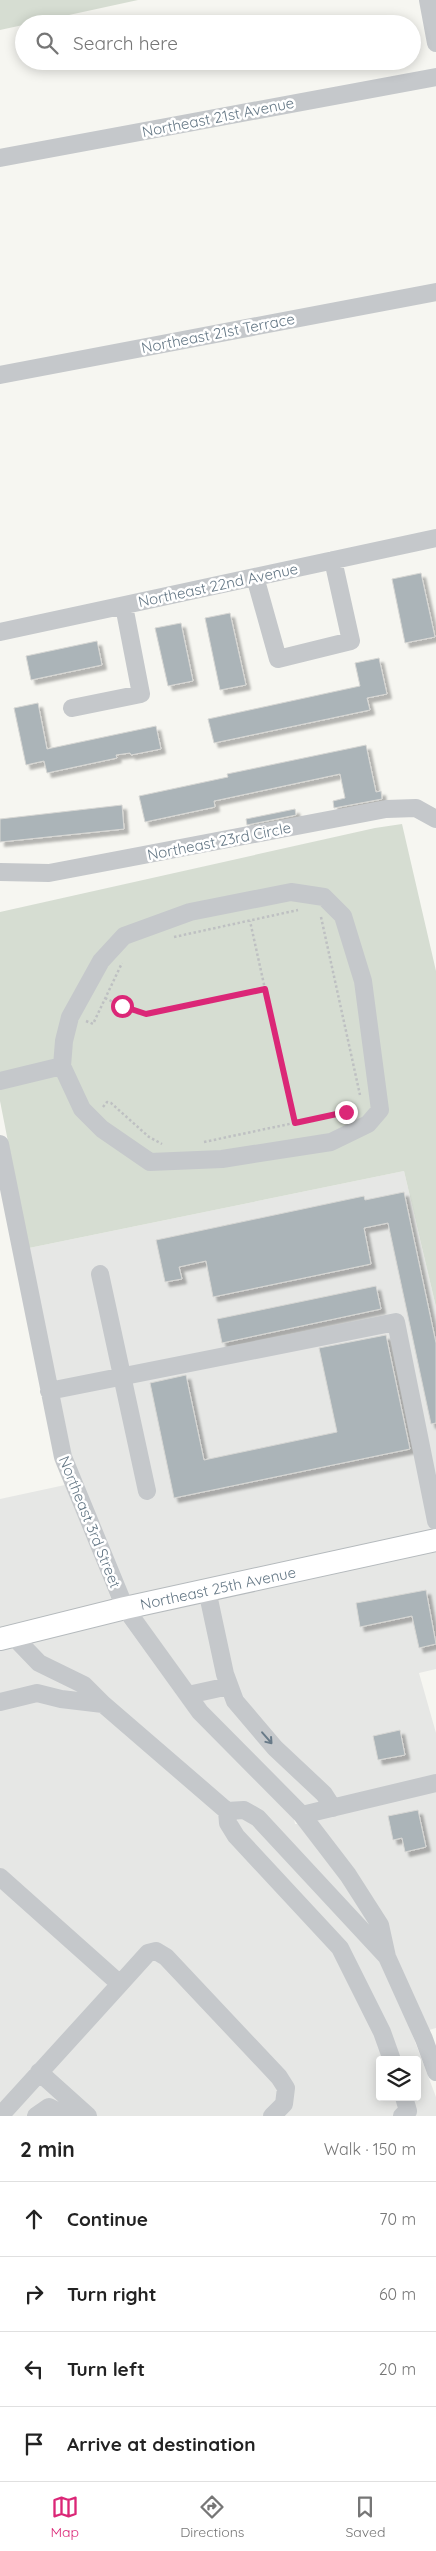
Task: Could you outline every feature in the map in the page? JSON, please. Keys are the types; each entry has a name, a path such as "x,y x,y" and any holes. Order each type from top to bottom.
{"main road":[{"name":"Northeast 25th Avenue","path":"6,1637 125,1608 436,1540"}],"street":[{"path":"428,0 436,43"},
{"name":"Northeast 21st Avenue","path":"0,158 436,76"},
{"name":"Northeast 21st Terrace","path":"0,375 436,292"},
{"name":"Northeast 22nd Avenue","path":"0,632 436,538"},
{"path":"255,577 278,659 352,641 333,560"},
{"path":"72,708 141,694 124,606"},
{"name":"Northeast 23rd Circle","path":"0,872 49,873 396,808 416,808 436,819"},
{"path":"292,892 324,897 343,916 363,981 380,1110 368,1124 331,1142 222,1159 150,1162 102,1129 82,1109 62,1066 64,1040 70,1017 102,961 124,936 190,912 292,892"},
{"path":"0,1081 62,1066"},
{"name":"Northeast 3rd Street","path":"0,1144 62,1457 125,1608 200,1712 302,1815 348,1875 380,1925 387,1957 430,2037 436,2072"},
{"path":"100,1274 147,1491"},
{"path":"49,1392 396,1322 436,1520"},
{"path":"207,1590 232,1694 275,1748 328,1801"},
{"path":"6,1637 38,1663 84,1685 103,1704 227,1811 244,1810 258,1818 387,1957"},
{"path":"0,1702 37,1693 61,1699 103,1704"},
{"path":"188,1696 232,1694"},
{"path":"302,1815 328,1801 436,1783"},
{"path":"227,1811 228,1823 236,1836 340,1948 382,2032 391,2056"},
{"path":"0,1877 120,1984"},
{"path":"0,2116 148,1953 156,1952 166,1957 279,2077 286,2088 284,2104 272,2116"},
{"path":"40,2072 88,2116"},
{"path":"402,2116 408,2111 405,2101"},
{"path":"36,2116 49,2107 67,2116"}],"path":[{"path":"317,896 362,1099"},
{"path":"165,938 302,910"},
{"path":"250,920 295,1123"},
{"path":"80,1021 93,1024 126,958"},
{"path":"106,998 136,1013 146,1014 265,989"},
{"path":"98,1110 107,1102 111,1103 149,1137 166,1146"},
{"path":"195,1144 364,1108"}],"shaded area":[{"path":"0,0 138,0 69,15 15,15 15,27 0,30"},
{"path":"402,824 436,971 436,1307 404,1171 29,1248 0,1101 0,912 375,828"},
{"path":"404,1171 436,1307 436,1532 130,1599 71,1454 29,1248"},
{"path":"65,1485 113,1603 0,1631 0,1499"},
{"path":"436,1548 436,1669 419,1673 436,1733 436,1776 305,1807 207,1707 139,1613"},
{"path":"121,1618 193,1717 294,1819 295,1824 298,1824 341,1879 372,1928 420,2056 376,2056 376,2101 421,2101 421,2057 436,2097 436,2116 0,2116 0,1646"},
{"path":"436,1791 436,2028 429,2030 316,1819"}],"building":[{"path":"421,573 435,637 405,643 392,579"},
{"path":"230,613 246,685 220,690 205,618"},
{"path":"181,623 193,681 168,686 155,628"},
{"path":"97,641 102,665 31,680 26,656"},
{"path":"379,658 387,694 367,698 370,710 214,743 208,719 360,686 355,663"},
{"path":"38,703 47,749 156,726 161,749 131,755 130,753 116,755 117,758 47,773 44,761 26,765 14,708"},
{"path":"366,745 376,792 381,791 382,799 334,808 333,801 345,798 340,774 214,801 215,807 145,822 139,796 228,777 227,774"},
{"path":"122,805 124,829 0,842 0,819"},
{"path":"295,809 296,815 247,825 246,819"},
{"path":"404,1192 436,1343 436,1423 431,1424 388,1223 364,1228 371,1264 213,1297 206,1261 179,1267 182,1279 165,1282 156,1240 364,1196 365,1200"},
{"path":"376,1286 381,1309 222,1343 217,1319"},
{"path":"386,1335 410,1449 174,1498 150,1383 186,1375 204,1460 337,1432 319,1348"},
{"path":"426,1590 436,1644 419,1648 412,1616 360,1627 356,1603"},
{"path":"400,1730 405,1755 378,1760 373,1736"},
{"path":"418,1810 426,1847 405,1852 402,1838 393,1840 388,1816"}],"route":[{"path":"122,1006 136,1013 146,1014 265,989 295,1123 346,1112"}]}
